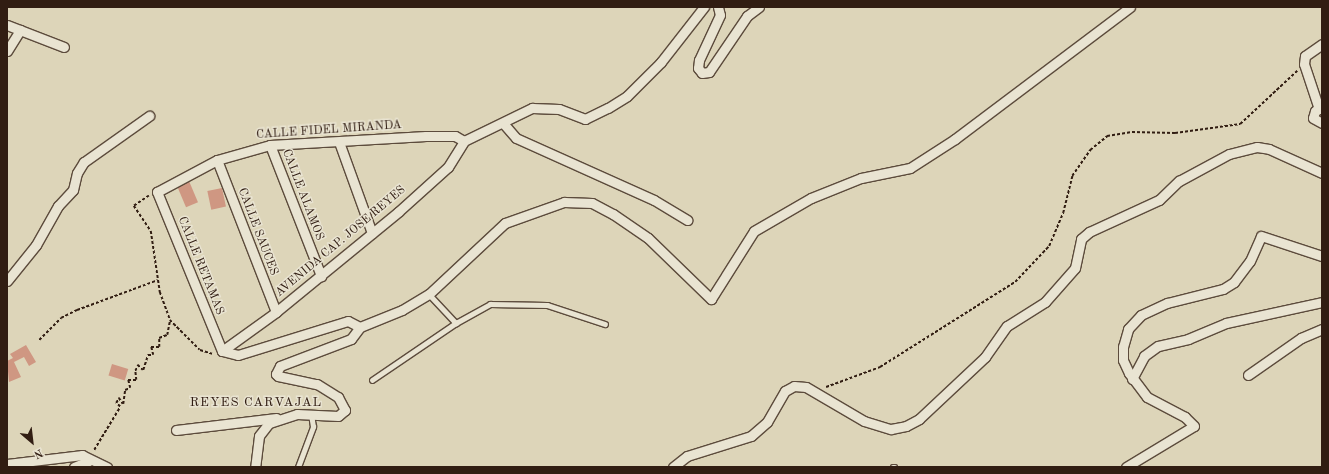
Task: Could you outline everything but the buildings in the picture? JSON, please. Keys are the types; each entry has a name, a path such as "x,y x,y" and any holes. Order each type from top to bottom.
{"street":[{"path":"464,141 532,108 559,108 585,119 608,108 627,96 661,62 704,7"},
{"path":"718,7 720,15 700,60 698,68 702,73 709,72 747,16 759,7"},
{"path":"176,430 311,415 338,416 345,410 344,405 338,397 317,384 278,376 277,370 290,360 351,339 360,327 402,310 429,294 506,222 564,202 592,203 613,214 648,238 711,299 754,231 818,195 861,178 910,168 955,139 1130,7"},
{"path":"7,25 64,47"},
{"path":"7,51 20,30"},
{"path":"1322,44 1305,56 1304,64 1321,108 1315,111 1314,118 1322,124"},
{"path":"7,282 36,246 58,206 73,190 77,173 84,162 149,116"},
{"path":"503,123 516,138 654,200 687,220"},
{"name":"CALLE FIDEL MIRANDA","path":"156,192 217,160 270,146 448,136 464,141"},
{"name":"AVENIDA CAP. JOSE REYES","path":"222,350 276,312 372,233 448,167 464,141"},
{"path":"339,142 372,233"},
{"name":"CALLE ALAMOS","path":"270,146 321,276"},
{"path":"673,467 687,456 751,436 767,422 785,391 794,386 812,391 864,421 891,429 906,426 919,419 985,357 1007,326 1045,302 1076,268 1082,239 1089,232 1159,200 1179,182 1229,154 1257,147 1269,149 1322,174"},
{"name":"CALLE SAUCES","path":"217,160 276,312"},
{"name":"CALLE RETAMAS","path":"156,192 222,350"},
{"path":"1126,467 1194,426 1185,417 1147,398 1132,378 1123,360 1123,347 1128,329 1149,309 1224,289 1234,282 1250,261 1261,236 1322,256"},
{"path":"1132,378 1144,356 1158,346 1188,339 1226,323 1322,302"},
{"path":"222,350 238,355 348,321 360,327"},
{"path":"1248,375 1301,338 1322,329"},
{"path":"255,467 259,436 262,429 278,418"},
{"path":"7,464 65,455 82,455 89,461 107,467"},
{"path":"74,467 89,461"}],"lane":[{"path":"429,294 456,323"},
{"path":"372,380 456,323 490,304 502,302 547,305 605,324"},
{"path":"298,467 313,427 311,415"}],"path":[{"path":"812,391 880,367 1015,282 1049,246 1063,213 1072,176 1090,150 1107,136 1132,132 1175,133 1240,124 1304,64"},
{"path":"156,192 134,206 151,231 158,280 170,320 200,350 211,355 222,350"},
{"path":"39,340 61,318 77,310 158,280"},
{"path":"89,461 120,407 116,403 119,398 122,404 125,390 130,388 128,380 136,380 135,371 138,365 143,370 148,356 154,355 151,347 159,347 157,340 166,335 170,320"}],"district":[{"name":"REYES CARVAJAL","path":"256,403"}]}
